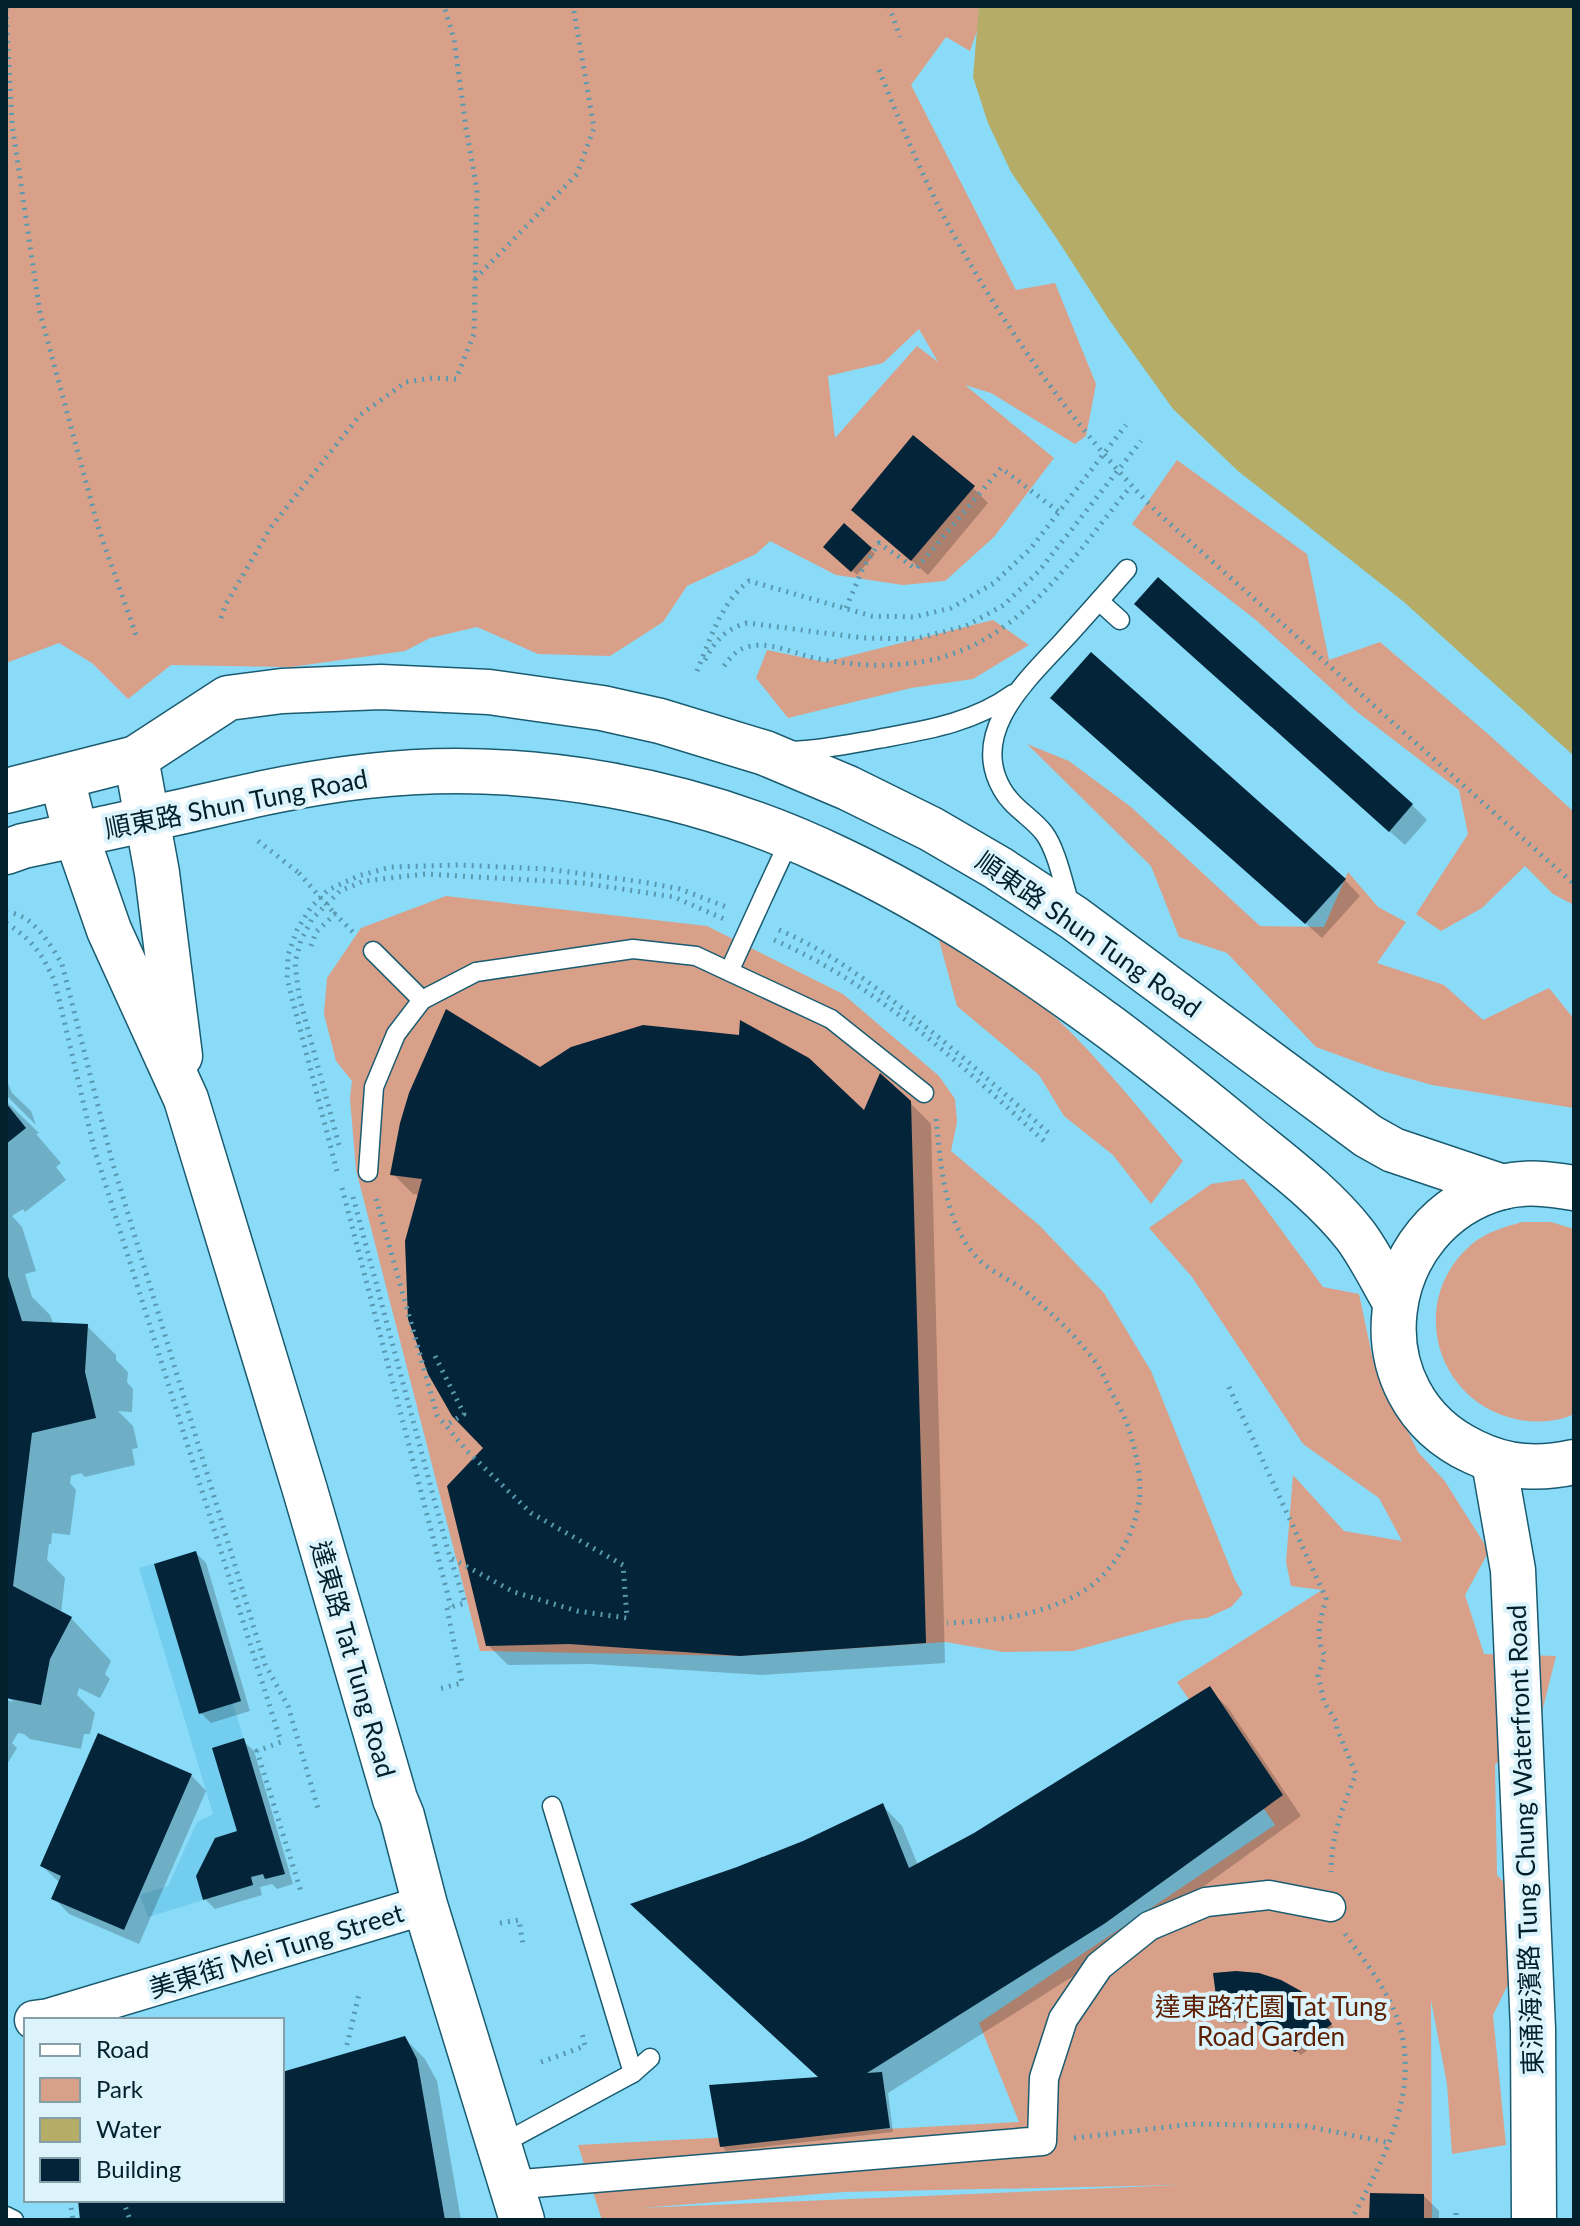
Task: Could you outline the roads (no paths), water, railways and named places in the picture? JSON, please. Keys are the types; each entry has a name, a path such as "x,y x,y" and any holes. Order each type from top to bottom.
{"main road":[{"name":"順東路 Shun Tung Road","path":"6,791 136,758 228,698 336,687 489,692 550,699 660,721 765,753 848,788 931,829 1074,918 1368,1136 1393,1150 1503,1187"},
{"name":"達東路 Tat Tung Road","path":"136,758 157,873 186,1099"},
{"name":"順東路 Shun Tung Road","path":"6,852 262,792 372,775 534,775 627,788 730,815 791,837 903,892 977,935 1051,984 1162,1066 1308,1185 1356,1236 1395,1302"},
{"name":"達東路 Tat Tung Road","path":"62,778 76,835 109,930 186,1099 510,2184"},
{"path":"1574,1188 1541,1183 1503,1187 1477,1196 1453,1210 1432,1228 1415,1250 1395,1302 1393,1328 1395,1353 1414,1401 1454,1443 1494,1462 1523,1468 1554,1467 1574,1462"},
{"name":"東涌海濱路 Tung Chung Waterfront Road","path":"1494,1462 1513,1570 1533,2029 1534,2220"}],"street":[{"path":"510,2184 1042,2141 1044,2078 1063,2019 1099,1966 1149,1926 1206,1902 1269,1895 1331,1907"},
{"name":"美東街 Mei Tung Street","path":"44,2018 425,1905"}],"lane":[{"path":"1074,918 1054,849 1044,832 1013,804 1001,788 995,770 995,735 1002,715 1018,690 1127,569"},
{"path":"1099,601 1120,620"},
{"path":"765,753 819,750 938,728 984,711 1018,690"},
{"path":"731,967 791,837"},
{"path":"368,1172 374,1087 396,1034 422,1000 476,972 633,949 696,956 731,967 831,1019 924,1093"},
{"path":"373,951 422,1000"},
{"path":"552,1806 633,2073"},
{"path":"510,2184 650,2058"},
{"path":"6,2216 14,2220"}],"water":[{"path":"979,6 1574,6 1574,756 1404,602 1238,471 1173,409 1011,172 988,123 973,77"}],"park label":[{"name":"達東路花園 Tat Tung Road Garden","path":"1271,2021"}]}
